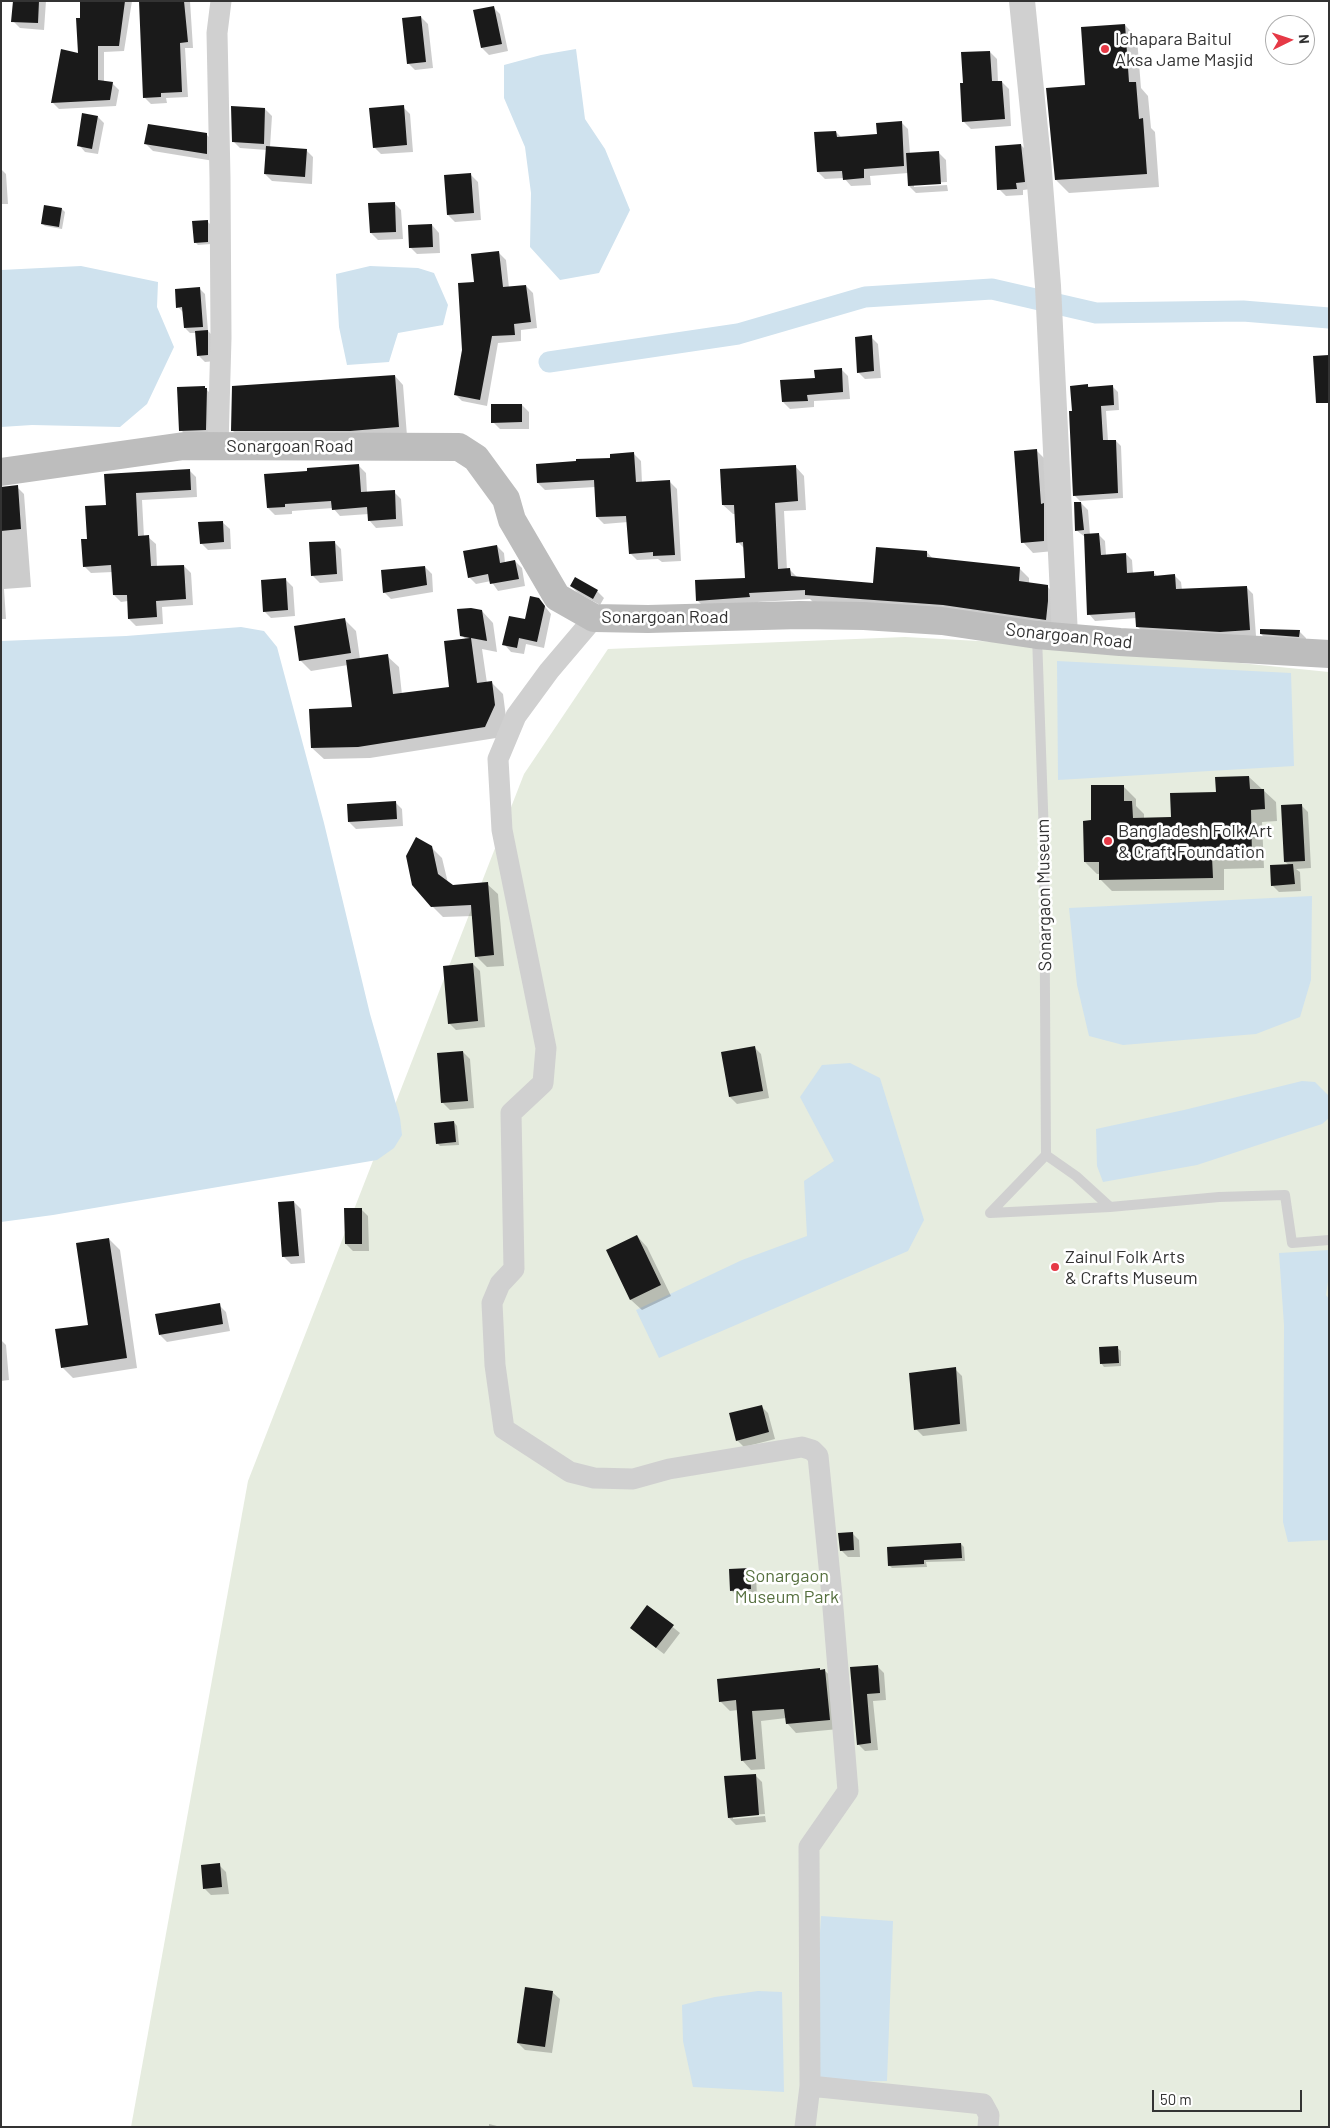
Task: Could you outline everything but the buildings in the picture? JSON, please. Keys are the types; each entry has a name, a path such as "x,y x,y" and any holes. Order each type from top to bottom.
{"main road":[{"name":"Sonargoan Road","path":"1,472 184,446 459,447 476,458 506,499 512,520 557,597 594,618 648,619 800,614 864,616 942,621 1037,635 1120,642 1329,654"}],"street":[{"path":"218,446 220,178 216,33 221,1"},
{"path":"1022,1 1038,159 1048,286 1065,636"},
{"path":"594,618 549,671 516,716 498,759 502,830 546,1048 543,1083 511,1113 514,1269 500,1284 492,1303 498,1383 504,1429 570,1472 594,1478 633,1478 669,1469 802,1447 812,1450 818,1456 848,1791 809,1847 810,2086 805,2127"},
{"path":"810,2086 983,2104 989,2115 988,2127"}],"lane":[{"name":"Sonargaon Museum","path":"1037,635 1044,837 1046,1155"},
{"path":"1110,1207 1076,1176 1046,1155 990,1213 1110,1207 1219,1198 1285,1195 1292,1243 1329,1240"}],"green space":[{"name":"Sonargaon Museum Park","path":"905,637 1071,646 1329,672 1329,2127 131,2127 248,1481 524,774 608,649"}],"water":[{"path":"576,49 585,119 605,149 630,210 599,273 560,280 530,247 531,193 525,147 504,98 504,65 541,55"},
{"path":"81,266 158,282 157,307 174,347 147,404 120,427 32,425 1,427 1,270"},
{"path":"370,266 418,268 434,273 448,305 443,325 398,333 389,362 347,365 339,327 336,274"},
{"path":"241,627 264,631 277,647 324,823 370,1014 400,1118 402,1135 394,1148 377,1160 53,1215 1,1222 1,641 126,636"},
{"path":"1057,661 1291,673 1294,766 1058,780"},
{"path":"1312,896 1311,980 1300,1017 1256,1034 1123,1045 1089,1036 1077,985 1069,908"},
{"path":"850,1063 880,1078 924,1220 908,1251 659,1358 636,1310 742,1260 807,1236 804,1181 834,1161 800,1097 822,1065"},
{"path":"1302,1081 1315,1082 1329,1096 1329,1118 1322,1124 1197,1165 1103,1182 1097,1166 1096,1129"},
{"path":"1329,1250 1329,1275 1326,1295 1329,1299 1329,1540 1288,1542 1283,1522 1284,1325 1279,1253"},
{"path":"821,1916 893,1921 887,2081 817,2082 816,1997"},
{"path":"758,1991 782,1992 784,2092 693,2087 683,2041 682,2005 715,1997"}],"waterway":[{"path":"549,362 738,334 865,297 992,289 1096,313 1243,311 1329,318"}],"place":[{"name":"Ichapara Baitul Aksa Jame Masjid","path":"1105,49"},
{"name":"Bangladesh Folk Art & Craft Foundation","path":"1108,841"},
{"name":"Zainul Folk Arts & Crafts Museum","path":"1055,1267"}]}
